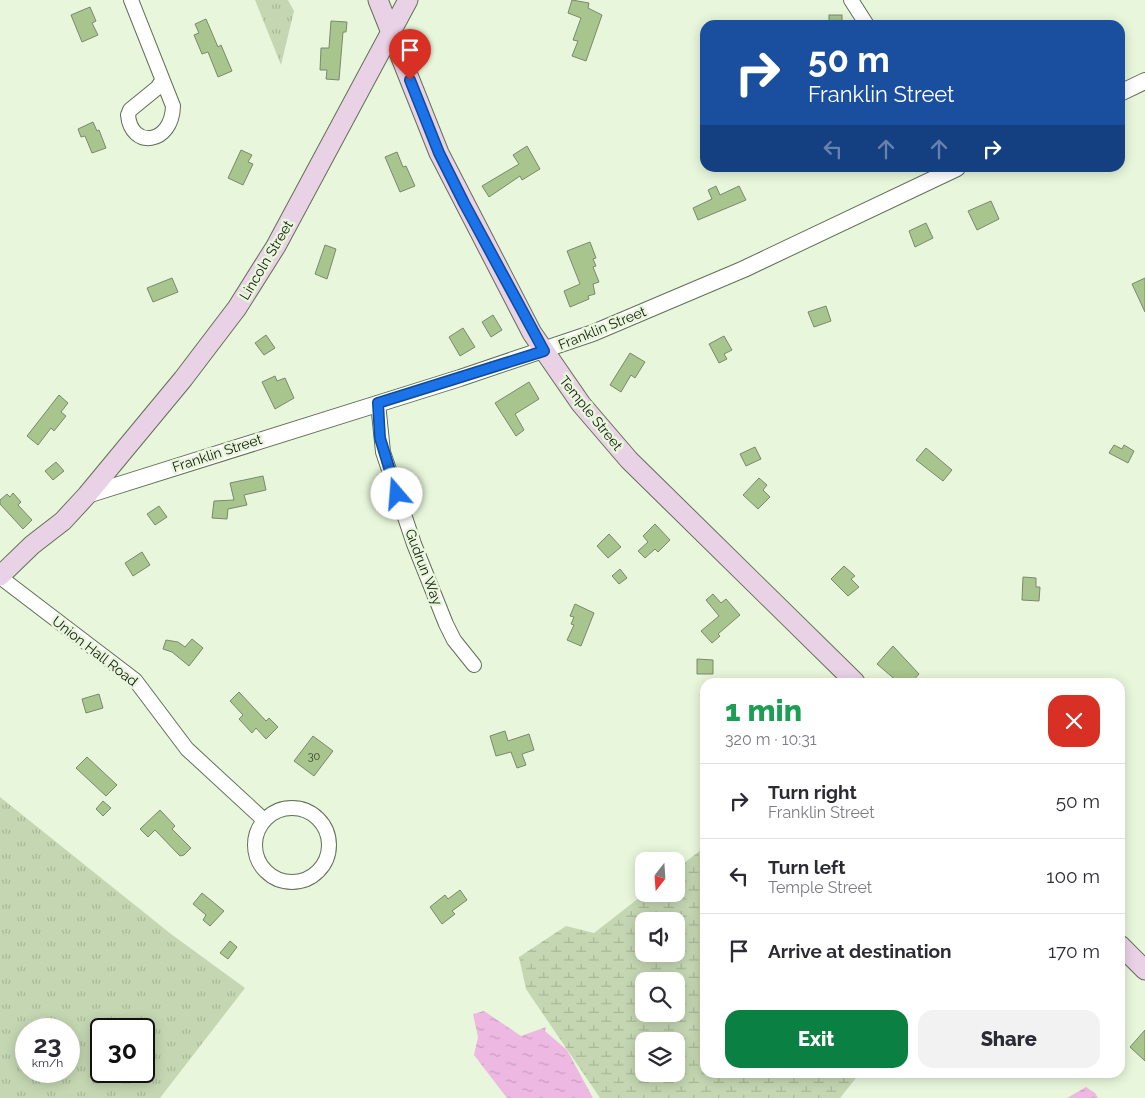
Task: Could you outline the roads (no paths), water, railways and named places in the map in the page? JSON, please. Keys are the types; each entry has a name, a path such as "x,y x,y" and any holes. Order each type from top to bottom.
{"main road":[{"name":"Temple Street","path":"378,0 443,162 476,229 544,351 586,410 629,460 851,678"},
{"name":"Lincoln Street","path":"86,495 195,364 254,282 408,0"},
{"path":"0,576 32,545 63,521 86,495"},
{"path":"1125,950 1145,970"}],"street":[{"path":"131,0 162,81"},
{"path":"851,0 865,20"},
{"path":"1125,91 1144,83"},
{"name":"Franklin Street","path":"86,495 544,351 593,333 744,269 949,172"},
{"name":"Gudrun Way","path":"378,403 383,452 414,544 446,624 454,640 474,665"},
{"name":"Union Hall Road","path":"0,576 135,680 187,749 264,820"},
{"path":"286,809 302,810 316,818 324,827 328,844 326,860 320,869 308,878 292,882 282,881 264,871 255,854 255,842 264,820 273,813 286,809"}],"water":[{"path":"484,1011 521,1036 546,1027 545,1031 567,1050 593,1098 507,1098 474,1055 478,1037 473,1014"},
{"path":"1086,1087 1095,1093 1098,1098 1067,1098"}]}
